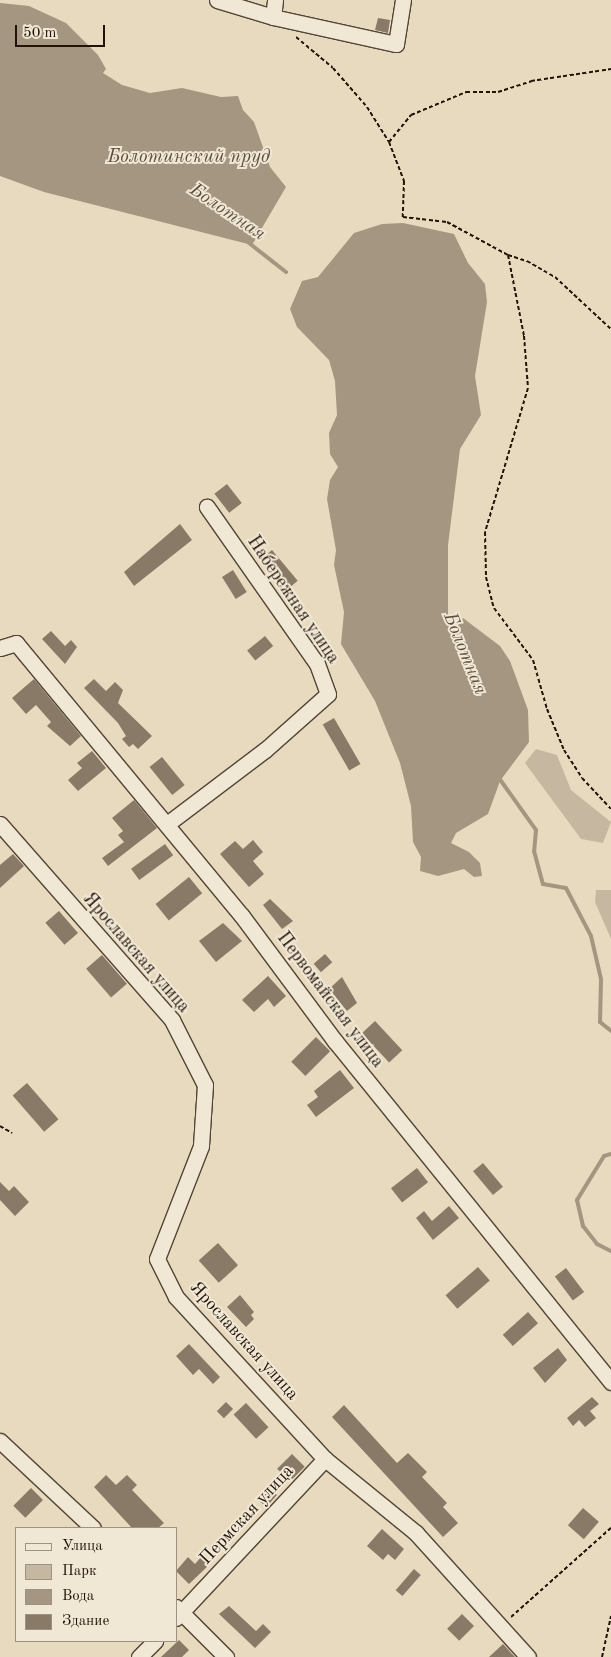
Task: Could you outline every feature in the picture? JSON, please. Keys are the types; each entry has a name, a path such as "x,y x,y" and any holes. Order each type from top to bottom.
{"street":[{"path":"217,0 273,17 396,44 403,0"},
{"path":"273,17 275,0"},
{"name":"Набережная улица","path":"167,824 265,750 328,694 317,664 207,507"},
{"name":"Первомайская улица","path":"0,648 16,643 167,824 242,916 335,1041 611,1382"},
{"name":"Ярославская улица","path":"0,824 172,1020 191,1054 205,1085 200,1146 157,1259 176,1298 325,1459 416,1534 528,1657"},
{"path":"0,1441 92,1527"},
{"name":"Пермская улица","path":"178,1613 325,1459"},
{"path":"178,1613 226,1657"},
{"path":"139,1657 153,1642"}],"path":[{"path":"295,36 333,68 368,107 389,142 404,181 403,217 447,222 508,255 555,277 611,329"},
{"path":"389,142 411,115 466,92 498,92 531,81 611,69"},
{"path":"508,255 524,336 528,388 486,532 486,577 494,608 534,660 547,709 564,750 582,778 611,809"},
{"path":"0,1126 12,1133"},
{"path":"498,1624 512,1616 611,1528"},
{"path":"602,1657 611,1616"}],"green space":[{"path":"536,749 557,755 571,790 611,822 603,843 581,839 525,763"},
{"path":"596,890 611,890 611,939 595,902"}],"water":[{"name":"Болотинский пруд","path":"0,3 29,6 66,23 98,55 106,69 103,73 122,85 150,93 182,88 221,97 238,96 243,110 254,122 270,167 286,187 252,245 44,192 0,176"},
{"path":"403,223 454,234 468,263 485,284 487,302 475,376 481,415 460,449 448,545 448,620 454,631 463,618 500,646 510,661 528,710 529,742 500,781 488,814 456,833 451,843 469,852 480,863 482,876 474,877 464,869 438,876 420,871 421,857 413,842 411,806 400,763 375,701 341,644 344,612 334,565 336,550 327,499 330,480 338,467 330,454 329,433 337,415 335,381 329,360 297,327 290,309 302,281 318,277 354,233 382,224"}],"building":[{"path":"378,18 390,20 388,33 375,30"},
{"path":"227,484 242,503 229,513 214,494"},
{"path":"180,524 192,540 134,586 124,572"},
{"path":"272,550 298,581 287,590 261,559"},
{"path":"233,570 247,592 236,599 222,577"},
{"path":"51,631 65,646 71,640 77,647 65,664 42,639"},
{"path":"265,636 273,646 255,661 247,650"},
{"path":"34,679 81,736 70,746 47,726 51,722 36,705 26,714 12,698"},
{"path":"94,679 106,691 115,682 123,690 118,703 152,736 138,749 133,744 129,747 122,739 126,736 118,723 84,688"},
{"path":"334,718 361,764 349,770 323,724"},
{"path":"92,751 106,768 78,791 68,780 82,768 77,763"},
{"path":"162,757 185,785 172,795 150,767"},
{"path":"134,800 157,828 108,866 102,858 124,842 118,835 123,831 112,818"},
{"path":"253,840 263,852 253,861 264,874 249,887 220,854 235,841 243,849"},
{"path":"165,844 173,855 139,880 131,869"},
{"path":"13,854 24,866 0,888 0,865"},
{"path":"189,877 202,893 169,920 156,904"},
{"path":"270,899 293,921 282,929 263,905"},
{"path":"59,911 78,933 64,945 45,923"},
{"path":"223,923 242,941 216,962 199,941"},
{"path":"325,954 332,962 321,972 314,964"},
{"path":"102,955 127,984 111,997 86,969"},
{"path":"268,976 286,996 274,1007 268,999 254,1012 242,1000"},
{"path":"342,977 357,1003 347,1011 329,989"},
{"path":"375,1021 402,1050 389,1063 362,1033"},
{"path":"316,1037 330,1051 305,1076 291,1062"},
{"path":"340,1070 354,1088 316,1117 307,1105 318,1097 314,1091"},
{"path":"27,1083 58,1119 44,1132 13,1095"},
{"path":"483,1163 503,1187 493,1195 473,1171"},
{"path":"417,1168 428,1182 402,1203 391,1188"},
{"path":"0,1182 9,1191 14,1186 29,1202 15,1216 0,1200"},
{"path":"449,1206 459,1218 433,1240 416,1218 424,1211 432,1221"},
{"path":"218,1243 238,1265 219,1283 199,1260"},
{"path":"478,1267 490,1281 457,1309 446,1295"},
{"path":"566,1268 584,1292 573,1300 555,1276"},
{"path":"240,1295 254,1312 251,1315 254,1319 246,1327 227,1307"},
{"path":"528,1312 538,1323 513,1346 503,1335"},
{"path":"189,1344 220,1377 213,1384 199,1369 193,1375 176,1356"},
{"path":"558,1348 567,1360 545,1383 533,1368"},
{"path":"592,1397 599,1404 590,1411 596,1418 585,1427 579,1420 573,1426 567,1418"},
{"path":"226,1402 233,1409 224,1418 217,1411"},
{"path":"246,1403 269,1427 256,1439 234,1415"},
{"path":"344,1405 397,1463 408,1453 427,1472 422,1477 447,1503 443,1507 458,1523 443,1537 332,1417"},
{"path":"292,1454 305,1467 290,1482 277,1469"},
{"path":"106,1475 116,1485 127,1475 137,1485 132,1490 164,1523 159,1527 131,1527 94,1487"},
{"path":"268,1487 277,1495 266,1507 257,1499"},
{"path":"31,1488 43,1500 25,1518 13,1506"},
{"path":"583,1508 599,1522 584,1539 568,1525"},
{"path":"382,1529 404,1549 395,1560 388,1554 383,1560 367,1546"},
{"path":"188,1557 195,1564 201,1557 209,1565 189,1584 178,1573 178,1569"},
{"path":"414,1569 421,1575 402,1596 396,1590"},
{"path":"229,1606 256,1631 263,1624 271,1632 255,1648 219,1614"},
{"path":"462,1614 474,1626 459,1641 447,1629"},
{"path":"178,1642 189,1650 182,1657 161,1657"},
{"path":"503,1644 515,1657 489,1657"}],"waterway":[{"name":"Болотная","path":"249,243 286,272"},
{"name":"Болотная","path":"499,778 536,830 534,851 543,884 566,888 591,936 601,979 600,1022 611,1031"},
{"name":"Болотная","path":"611,1154 604,1156 577,1200 583,1226 597,1244 611,1251"}]}
